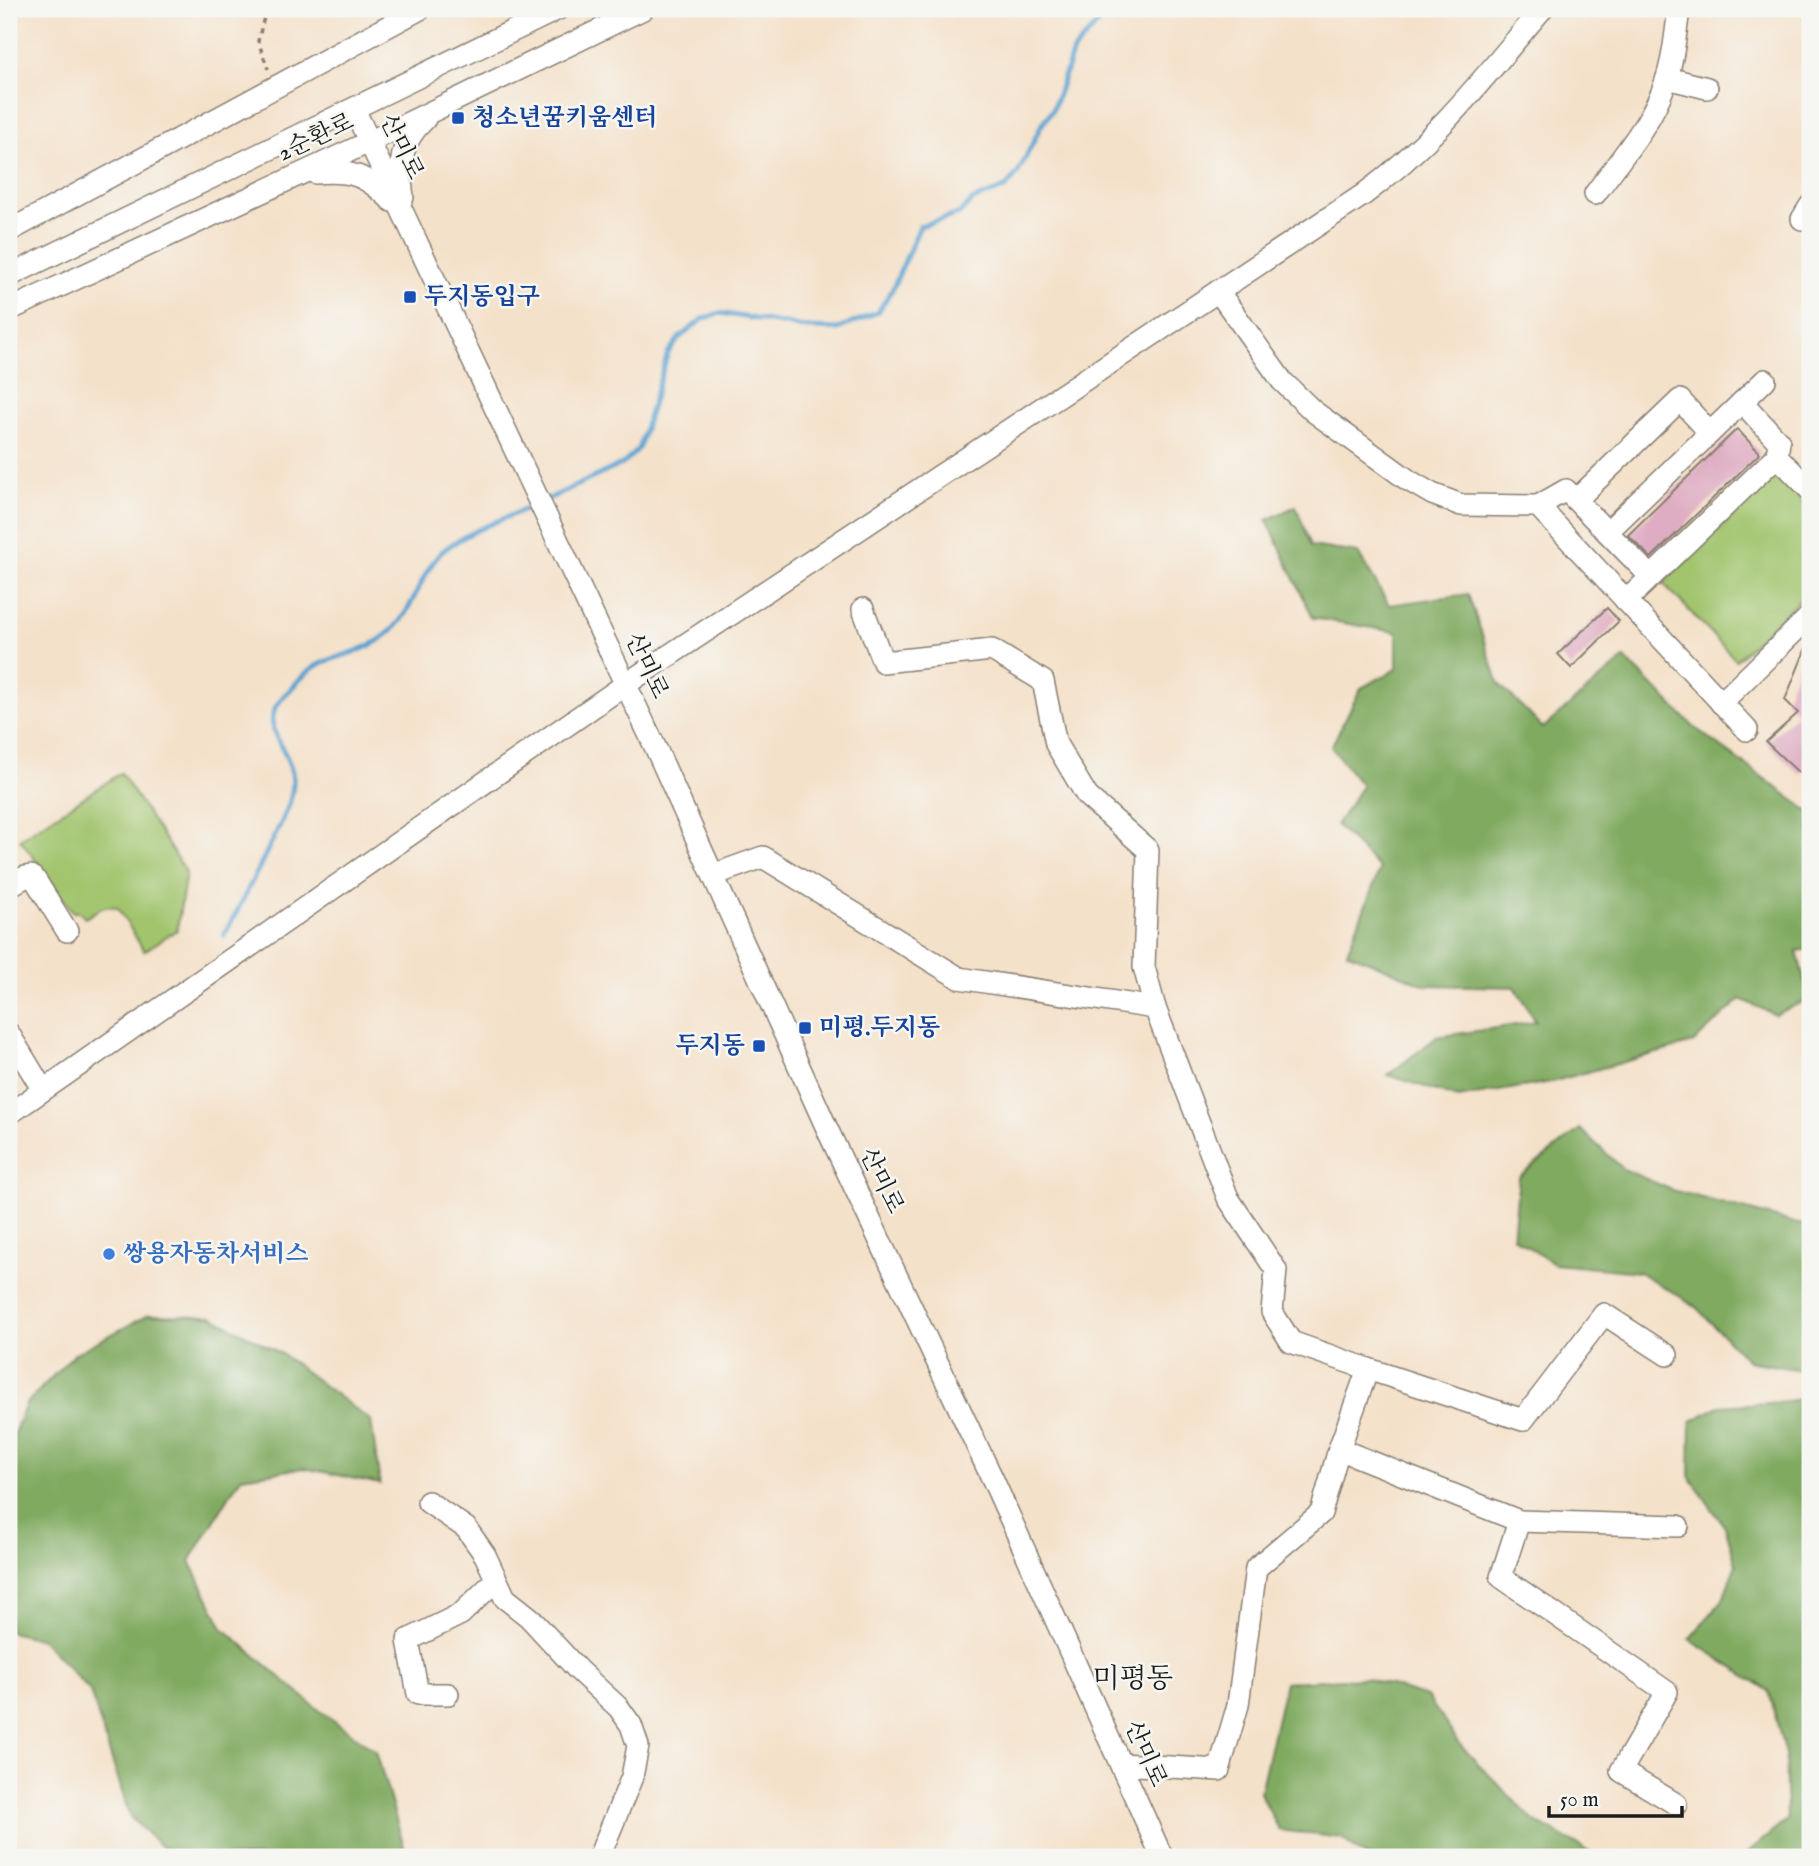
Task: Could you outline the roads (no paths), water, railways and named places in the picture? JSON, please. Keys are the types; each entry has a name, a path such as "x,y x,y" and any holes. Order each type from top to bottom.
{"street":[{"path":"9,231 420,9"},
{"name":"2순환로","path":"9,276 558,9"},
{"name":"2순환로","path":"9,310 369,142 643,9"},
{"path":"9,1114 626,684 1392,174 1455,113 1542,9"},
{"path":"1595,194 1661,95 1672,63 1679,9"},
{"path":"1667,78 1707,88"},
{"name":"산미로","path":"354,109 626,684 829,1133 988,1469 1162,1857"},
{"path":"406,219 399,168 402,151 413,130 438,109"},
{"path":"299,174 342,171 355,174 381,190 406,219"},
{"path":"1218,292 1282,381 1313,411 1408,480 1432,494 1461,505 1538,506 1566,490 1650,576"},
{"path":"1606,532 1765,380"},
{"path":"1576,500 1680,400 1710,433"},
{"path":"1626,601 1777,456 1779,442 1742,402"},
{"path":"1777,456 1810,490"},
{"path":"1538,506 1747,730"},
{"path":"863,609 883,662 992,650 1044,681 1056,744 1087,796 1148,850 1144,967 1154,1007 1228,1198 1276,1270 1272,1312 1291,1342 1523,1420 1604,1314 1667,1355"},
{"path":"1721,703 1810,616"},
{"path":"713,875 763,857 959,978 1154,1007"},
{"path":"9,886 31,876 67,931"},
{"path":"9,1034 43,1090"},
{"path":"1121,1764 1219,1770 1238,1705 1256,1568 1321,1513 1339,1448 1368,1369"},
{"path":"1339,1448 1519,1521 1678,1526"},
{"path":"428,1502 466,1528 485,1555 505,1598 529,1617 578,1670 619,1708 631,1725 638,1746 632,1777 599,1857"},
{"path":"1519,1521 1502,1577 1667,1692 1621,1771 1676,1804"},
{"path":"448,1694 418,1694 408,1640 461,1614 496,1580"}],"waterway":[{"path":"544,501 624,463 639,448 668,353 680,337 703,319 720,313 810,328 838,329 878,312 893,288 920,226 959,214 973,200 1005,188 1018,173 1041,126 1053,109 1073,51 1113,9"},
{"path":"224,935 282,822 291,798 292,772 276,737 273,720 274,711 285,694 313,668 370,645 394,628 408,609 430,567 445,549 469,534 535,505"}],"place":[{"name":"청소년꿈키움센터","path":"458,118"},
{"name":"두지동입구","path":"410,297"},
{"name":"미평.두지동","path":"805,1028"},
{"name":"두지동","path":"759,1046"},
{"name":"쌍용자동차서비스","path":"109,1254"}],"district":[{"name":"미평동","path":"1133,1679"}]}
